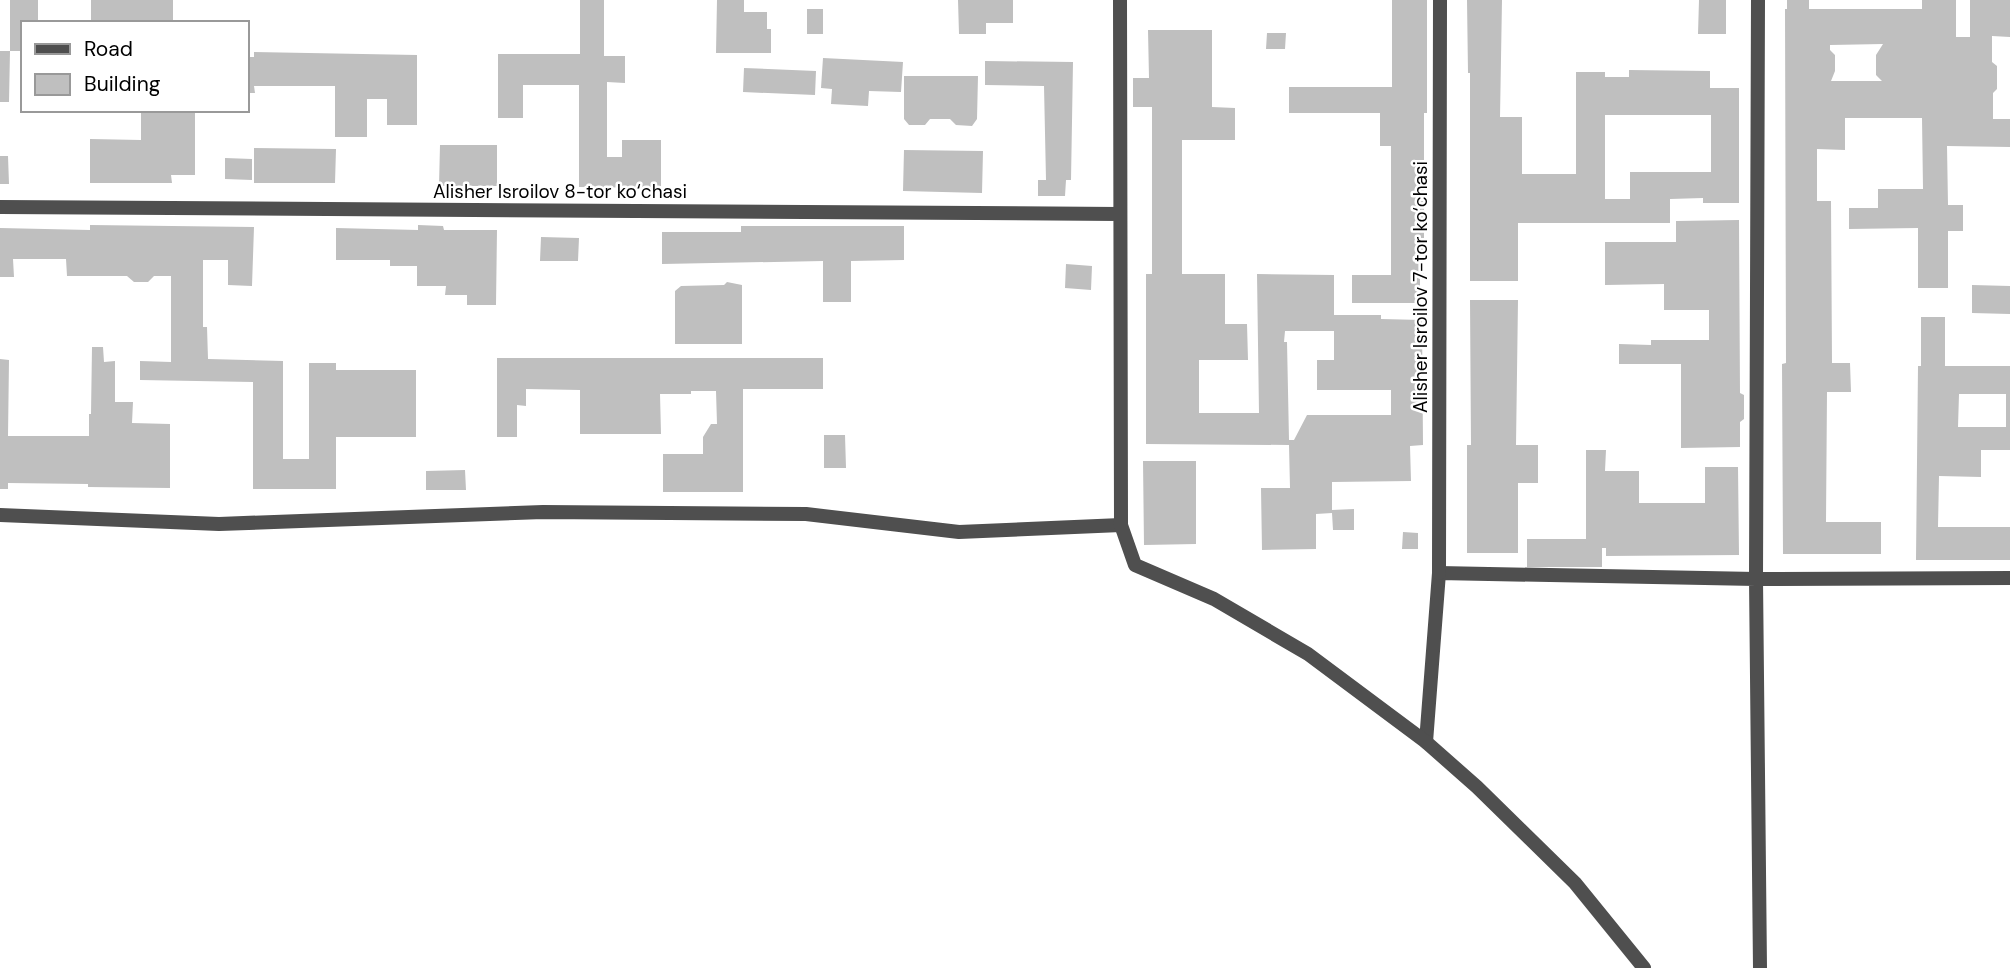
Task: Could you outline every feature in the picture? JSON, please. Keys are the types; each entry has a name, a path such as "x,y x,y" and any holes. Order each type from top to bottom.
{"street":[{"path":"1120,0 1121,524 1135,565 1214,598 1308,654 1426,742 1477,787 1575,883 1644,968"},
{"name":"Alisher Isroilov 7-tor ko‘chasi","path":"1426,742 1439,573 1440,0"},
{"path":"1758,0 1756,579 1760,968"},
{"name":"Alisher Isroilov 8-tor ko‘chasi","path":"0,207 1119,214"},
{"path":"0,514 219,524 543,512 806,514 959,532 1121,524"},
{"path":"1439,573 1756,579 2010,578"}],"building":[{"path":"10,0 38,0 38,21 21,21 21,51 10,51"},
{"path":"91,0 173,0 173,21 91,21"},
{"path":"580,0 604,0 604,56 625,56 625,83 607,82 607,157 622,157 622,140 661,140 661,188 579,187 579,85 523,85 523,118 498,118 498,54 580,54"},
{"path":"717,0 744,0 744,12 767,12 767,29 771,29 771,53 716,53"},
{"path":"958,0 1013,0 1013,23 986,23 986,34 959,34"},
{"path":"1392,0 1427,0 1424,275 1420,275 1420,303 1352,303 1352,275 1391,275 1391,146 1380,146 1380,113 1289,113 1289,87 1392,87"},
{"path":"1467,0 1502,0 1500,117 1522,117 1522,174 1576,174 1576,72 1605,72 1605,77 1629,77 1629,70 1710,71 1710,88 1739,88 1739,203 1703,203 1703,198 1670,199 1670,223 1518,223 1518,281 1470,281","holes":["1605,115 1711,115 1711,172 1630,172 1630,199 1605,199"]},
{"path":"1699,0 1726,0 1726,34 1698,34"},
{"path":"1787,0 1809,0 1809,9 1922,9 1922,0 1956,0 1956,37 1970,37 1970,0 2010,0 2010,37 1992,36 1992,62 1997,66 1993,119 2010,119 2010,147 1947,146 1948,205 1963,205 1963,231 1948,231 1948,288 1918,288 1918,228 1849,229 1849,208 1878,208 1878,189 1923,189 1922,118 1845,118 1845,150 1817,149 1817,201 1831,201 1832,363 1850,363 1851,392 1827,392 1826,522 1881,522 1881,554 1783,554 1782,364 1786,363","holes":["1883,44 1876,55 1876,75 1882,81 1831,81 1835,71 1835,55 1830,50 1830,45"]},
{"path":"807,9 823,9 823,34 807,34"},
{"path":"1148,30 1212,30 1212,107 1235,108 1235,140 1182,140 1182,274 1225,274 1225,324 1247,324 1248,360 1199,360 1199,413 1259,413 1257,274 1334,275 1334,315 1381,315 1381,319 1422,320 1423,445 1410,446 1411,481 1332,482 1332,510 1354,509 1354,530 1333,530 1332,513 1316,514 1316,549 1262,550 1261,488 1290,488 1289,445 1146,444 1146,274 1152,274 1152,107 1133,107 1133,78 1149,78","holes":["1285,331 1334,331 1334,360 1317,360 1317,390 1391,390 1391,415 1307,415 1294,440 1289,440"]},
{"path":"1267,33 1286,33 1285,49 1266,49"},
{"path":"0,51 10,51 9,102 0,102"},
{"path":"254,52 417,55 417,125 387,125 387,99 367,99 367,137 335,137 335,86 254,86 255,93 248,93 248,57 254,57"},
{"path":"823,58 903,62 901,92 869,91 868,106 831,104 832,89 821,88"},
{"path":"985,61 1073,62 1071,180 1066,180 1065,196 1038,196 1038,180 1046,180 1044,86 985,85"},
{"path":"744,68 816,71 815,95 743,92"},
{"path":"904,76 978,76 977,119 972,126 956,125 950,119 930,119 925,125 909,125 904,119"},
{"path":"141,112 195,112 195,175 171,175 172,183 90,183 90,139 141,140"},
{"path":"440,145 497,145 497,186 439,186"},
{"path":"254,148 336,149 335,183 254,183"},
{"path":"904,150 983,151 982,193 903,191"},
{"path":"0,156 8,156 9,184 0,184"},
{"path":"225,158 252,159 252,180 225,179"},
{"path":"1739,220 1740,393 1744,395 1740,447 1681,448 1681,364 1619,364 1619,344 1651,345 1651,340 1709,340 1709,310 1664,310 1664,284 1605,285 1605,242 1676,242 1676,221"},
{"path":"90,225 254,227 252,286 228,285 228,260 203,260 203,327 207,327 208,359 283,361 283,459 309,459 309,363 336,363 336,370 416,370 416,437 336,437 336,489 253,489 253,382 140,380 140,361 171,362 171,276 154,276 148,282 134,282 127,276 67,276 66,259 13,259 14,277 0,277 0,228 90,230"},
{"path":"418,225 443,226 444,230 497,230 496,305 467,305 467,295 445,295 446,286 417,286 417,266 390,266 390,260 336,260 336,228 418,230"},
{"path":"741,226 904,226 904,260 851,261 851,302 823,302 823,261 662,264 662,232 741,232"},
{"path":"541,237 579,238 578,261 540,261"},
{"path":"1066,264 1092,266 1091,290 1065,288"},
{"path":"727,282 742,285 742,344 675,344 675,291 681,286 724,285"},
{"path":"1972,285 2010,286 2010,314 1972,313"},
{"path":"1470,300 1518,300 1516,445 1538,445 1538,483 1518,483 1518,553 1467,553 1467,445 1471,445"},
{"path":"1921,317 1945,317 1945,366 2010,366 2010,450 1981,450 1981,477 1939,476 1938,527 2010,527 2010,560 1916,560 1918,366 1921,366","holes":["1959,394 2006,394 2006,427 1958,427"]},
{"path":"92,347 103,347 104,362 115,361 115,402 133,402 132,423 170,424 170,488 8,483 8,489 0,489 0,359 9,360 8,436 89,436"},
{"path":"497,358 823,358 823,389 743,389 743,492 663,492 663,454 703,454 703,437 711,424 717,424 716,391 660,394 661,434 580,434 580,390 526,389 526,406 517,405 517,437 497,437"},
{"path":"824,435 845,435 846,468 824,468"},
{"path":"1586,450 1606,450 1605,471 1639,471 1639,503 1705,503 1705,467 1738,467 1739,555 1606,556 1606,548 1602,548 1602,567 1527,567 1527,539 1586,539"},
{"path":"1143,461 1196,461 1196,544 1144,545"},
{"path":"465,470 466,490 426,490 426,471"},
{"path":"1403,532 1418,533 1418,549 1402,549"}]}
